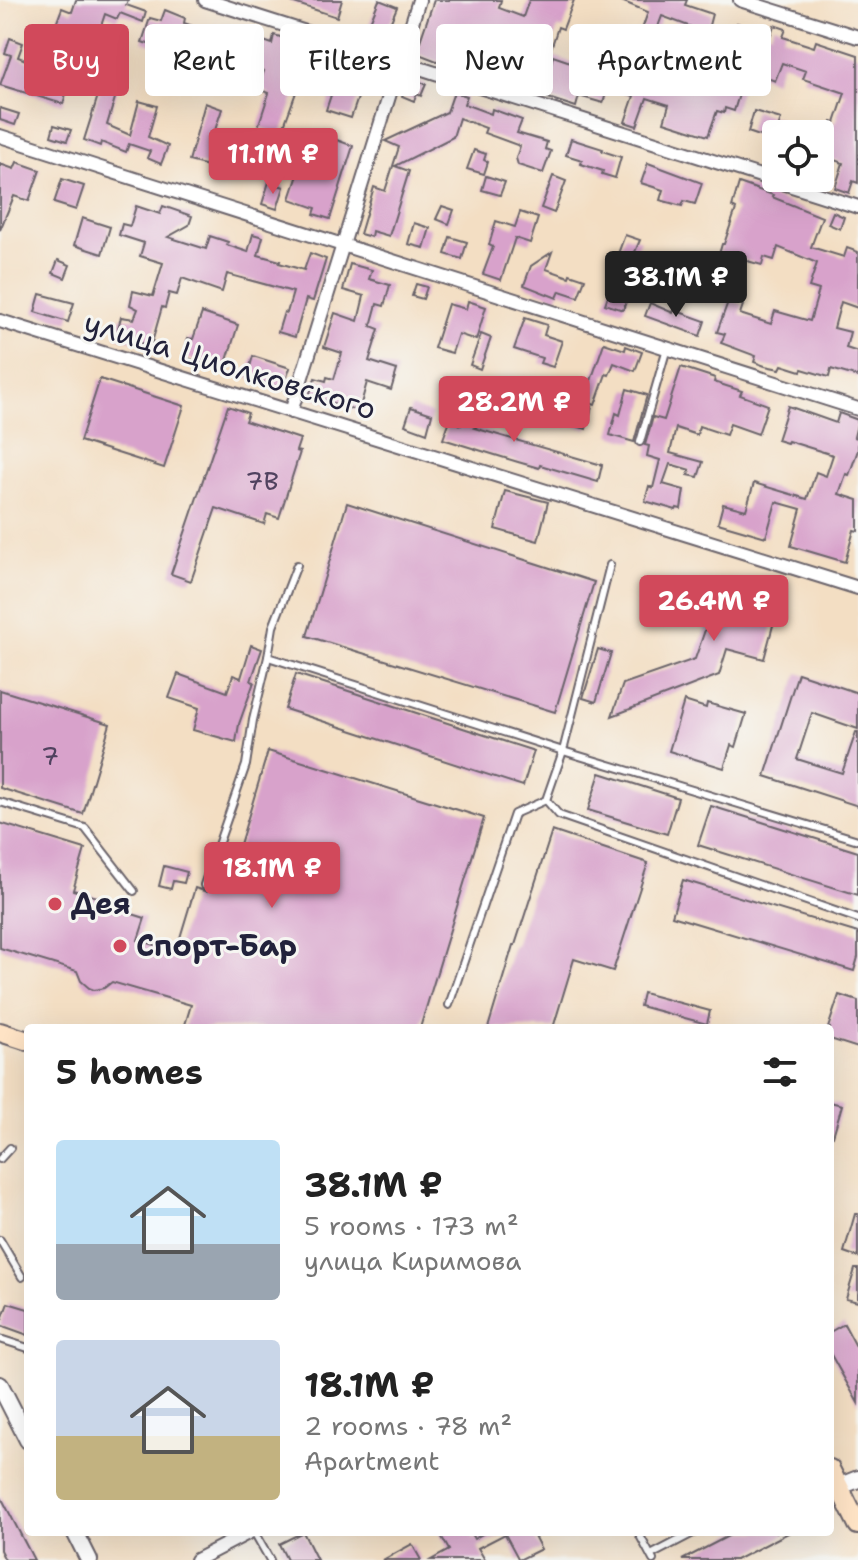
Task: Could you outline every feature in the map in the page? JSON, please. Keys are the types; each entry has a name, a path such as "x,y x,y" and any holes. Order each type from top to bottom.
{"main road":[{"path":"0,1032 24,1040"},
{"path":"834,1478 858,1525"}],"street":[{"path":"205,0 280,24"},
{"path":"411,24 419,0"},
{"path":"740,0 858,37"},
{"path":"420,69 858,207"},
{"path":"291,412 388,96"},
{"path":"0,136 858,409"},
{"name":"улица Циолковского","path":"0,321 858,588"},
{"path":"0,1385 24,1432"},
{"path":"838,1487 858,1479"},
{"path":"77,1536 89,1560"},
{"path":"196,1560 244,1536"}],"lane":[{"path":"640,442 667,348"},
{"path":"204,885 246,765 273,627 297,565"},
{"path":"449,1005 514,814 546,800 563,751 610,565"},
{"path":"268,657 858,840"},
{"path":"546,800 559,815 858,919"},
{"path":"0,802 85,828 134,891"},
{"path":"0,1159 10,1148"},
{"path":"0,1240 22,1277"},
{"path":"0,1339 24,1347"},
{"path":"255,1536 270,1560"},
{"path":"640,1536 652,1558 688,1536"}],"building":[{"path":"76,0 128,0 126,5 146,12 143,22 120,13 117,19 105,14 102,24 56,24 62,8 72,12"},
{"path":"291,0 342,0 337,17"},
{"path":"379,0 397,7 390,24 369,24"},
{"path":"434,0 501,0 499,8 523,17 529,0 574,0 563,29 558,27 553,42 553,24 436,24 436,61 420,55 420,41"},
{"path":"619,0 687,0 685,5 712,14 709,24 683,24 662,16 659,24 644,24 648,12"},
{"path":"165,10 185,18 184,23 187,24 148,24 150,18 161,21"},
{"path":"774,25 786,29 783,37 814,47 816,41 858,55 858,183 853,181 849,193 835,188 843,163 834,160 834,123 845,93 803,79 806,71 782,63 775,81 771,79 771,34"},
{"path":"274,35 280,37 280,96 295,96 281,134 258,127 269,93 264,91 264,41 272,44"},
{"path":"10,38 23,43 18,57 24,59 24,92 0,85 11,55 5,53"},
{"path":"553,56 569,62 569,96 579,96 576,107 542,96 553,96"},
{"path":"420,82 426,84 420,96"},
{"path":"36,96 65,96 63,104"},
{"path":"98,96 116,96 107,125 130,135 139,101 157,106 148,137 168,146 161,164 147,158 150,151 129,144 126,152 101,142 100,146 84,140"},
{"path":"331,96 359,96 351,118 326,110"},
{"path":"453,96 467,96 464,104 491,114 492,109 522,120 517,133 547,142 545,149 551,151 543,173 518,165 516,158 520,146 484,133 486,128 459,118 453,137 395,166 409,171 389,236 372,231 371,237 360,234 374,187 385,191 399,147 385,141 447,112"},
{"path":"579,96 605,96 603,103"},
{"path":"634,96 739,96 734,111 725,108 724,113 717,111 708,136 664,122 669,105 647,98 637,126 625,122"},
{"path":"205,103 222,109 215,130 226,133 221,153 213,151 208,166 189,161"},
{"path":"0,108 19,114 15,125 0,120"},
{"path":"754,111 781,119 762,120 762,137 748,132"},
{"path":"54,125 71,130 67,141 51,136"},
{"path":"284,136 332,151 337,140 353,146 330,219 314,214 316,208 290,199 303,160 279,153"},
{"path":"571,139 621,157 615,178 566,155"},
{"path":"249,147 273,154 267,175 244,168"},
{"path":"474,150 486,154 484,160 488,162 484,174 467,169"},
{"path":"17,162 40,170 29,201 14,196 0,230 0,164 14,169"},
{"path":"648,163 702,183 695,204 684,201 682,206 660,200 663,190 641,183"},
{"path":"486,176 505,182 500,195 482,190"},
{"path":"553,176 566,181 554,213 541,208"},
{"path":"62,179 84,186 76,210 54,203"},
{"path":"269,182 284,187 277,209 262,204"},
{"path":"739,183 773,195 822,217 811,247 844,257 847,248 858,252 858,308 841,302 834,328 850,332 846,348 858,352 858,377 831,369 829,377 782,365 780,369 765,366 754,362 756,356 721,343 725,334 717,332 729,299 743,305 740,314 771,324 775,311 810,321 819,290 809,287 817,263 778,247 774,260 764,257 762,265 736,258 733,266 717,261 736,209 732,207"},
{"path":"136,206 160,214 163,206 192,216 189,225 168,237 206,249 210,236 248,252 253,234 263,237 258,255 279,263 304,270 310,253 326,259 313,301 306,299 295,337 278,332 293,292 227,274 222,292 182,278 177,295 169,293 165,308 162,307 151,346 116,336 121,317 134,319 138,309 130,305 133,291 153,296 163,263 140,256 144,243 119,235 122,224 130,226"},
{"path":"442,206 454,210 449,224 436,219"},
{"path":"520,212 538,218 530,243 515,238 501,280 483,274 493,247 489,245 496,221 515,227"},
{"path":"833,212 844,217 840,229 828,224"},
{"path":"82,218 110,227 102,254 74,245"},
{"path":"414,223 430,228 424,248 408,244"},
{"path":"625,235 640,240 630,264 616,259"},
{"path":"450,237 467,242 462,259 445,254"},
{"path":"552,252 546,269 585,279 578,297 560,291 557,298 524,285 531,266"},
{"path":"698,259 725,267 718,292 690,284"},
{"path":"58,260 70,265 65,278 53,273"},
{"path":"350,264 372,270 369,279 390,285 384,306 377,304 371,326 379,329 369,361 397,370 391,390 367,382 359,411 309,396 315,378 326,381 327,377 334,379 342,353 324,347 335,313 358,321 364,296 343,290"},
{"path":"635,275 648,279 645,292 632,288"},
{"path":"416,284 427,287 423,299 412,296"},
{"path":"611,287 629,293 623,310 605,304"},
{"path":"40,294 74,303 68,322 35,312"},
{"path":"468,301 486,307 476,340 458,334 452,353 434,348 448,304 466,309"},
{"path":"650,303 705,321 700,336 645,316"},
{"path":"202,313 238,325 224,370 183,357 188,338 193,339"},
{"path":"525,318 547,325 544,335 562,341 553,367 540,363 542,358 514,349"},
{"path":"481,334 491,338 480,369 470,365"},
{"path":"604,343 642,352 635,371 614,363 609,375 606,374 595,405 584,401"},
{"path":"253,356 290,368 283,389 247,377"},
{"path":"681,367 715,378 714,382 742,391 740,395 768,405 758,434 730,424 726,435 699,426 697,435 676,428 670,453 703,462 698,477 688,475 690,470 670,464 663,484 684,490 681,509 676,510 645,501 649,486 653,488 660,460 647,456 649,446 645,445 653,417 664,420"},
{"path":"100,379 184,406 164,468 80,441"},
{"path":"627,389 647,395 634,442 610,435 616,413 620,415"},
{"path":"487,398 512,406 474,428 602,465 598,482 443,439 450,420 461,425 468,405 483,410"},
{"path":"560,398 592,407 586,429 554,419"},
{"path":"228,406 248,413 245,421 300,439 296,451 300,452 279,518 267,514 264,524 216,508 191,581 171,574"},
{"path":"788,406 836,423 839,413 858,420 854,437 858,438 858,450 839,494 858,500 858,531 854,530 845,562 791,546 801,509 776,502 766,537 718,523 723,504 746,510 754,483 807,499 816,472 826,476 833,455 777,440"},
{"path":"411,407 432,414 427,433 405,425"},
{"path":"505,491 548,502 538,541 495,529"},
{"path":"347,503 594,582 555,712 307,636"},
{"path":"729,580 753,588 756,580 783,588 764,659 727,649 719,675 612,716 623,684 695,659 715,601 711,599 714,588 725,592"},
{"path":"251,645 262,649 236,742 193,730 199,708 169,698 178,674 227,692 233,675 241,678"},
{"path":"598,649 611,653 596,702 583,698"},
{"path":"798,673 858,693 858,729 812,713 797,759 842,773 858,732 858,806 765,776"},
{"path":"296,674 534,751 523,786 285,709"},
{"path":"0,690 110,724 83,814 0,788"},
{"path":"684,701 706,708 707,703 746,714 736,747 731,745 724,768 669,751"},
{"path":"268,751 484,818 421,1024 185,1024 191,1005 112,982 94,990 81,981 77,971 0,948 0,823 85,849 73,890 111,901 110,907 145,918 138,940 176,951 195,888 207,892 220,857 235,861"},
{"path":"600,773 678,798 667,834 588,810"},
{"path":"711,806 858,852 858,895 698,845"},
{"path":"552,831 648,863 613,971 574,959 554,1024 489,1024"},
{"path":"164,866 187,872 184,883 173,881 171,889 159,886"},
{"path":"683,880 858,933 858,957 854,971 672,916"},
{"path":"643,993 710,1011 707,1024 640,1006"},
{"path":"839,995 858,1001 858,1048 834,1040 834,1024 829,1024"},
{"path":"834,1103 842,1105 834,1133"},
{"path":"855,1214 858,1214 858,1257 844,1252"},
{"path":"855,1269 858,1269 858,1302 846,1299"},
{"path":"8,1303 24,1308 24,1334 0,1325"},
{"path":"844,1324 858,1350 858,1403 834,1360 834,1330"},
{"path":"0,1495 34,1560 5,1560 0,1550"},
{"path":"295,1536 305,1536 317,1560 287,1560 279,1544"},
{"path":"441,1536 472,1536 474,1539 479,1536 501,1536 478,1548 485,1560 431,1560 449,1550"},
{"path":"506,1536 534,1536 541,1549 519,1560"},
{"path":"728,1536 782,1536 736,1560 682,1560"},
{"path":"412,1544 421,1560 383,1560"}],"place":[{"name":"Дея","path":"55,904"},
{"name":"Спорт-Бар","path":"120,946"}]}
